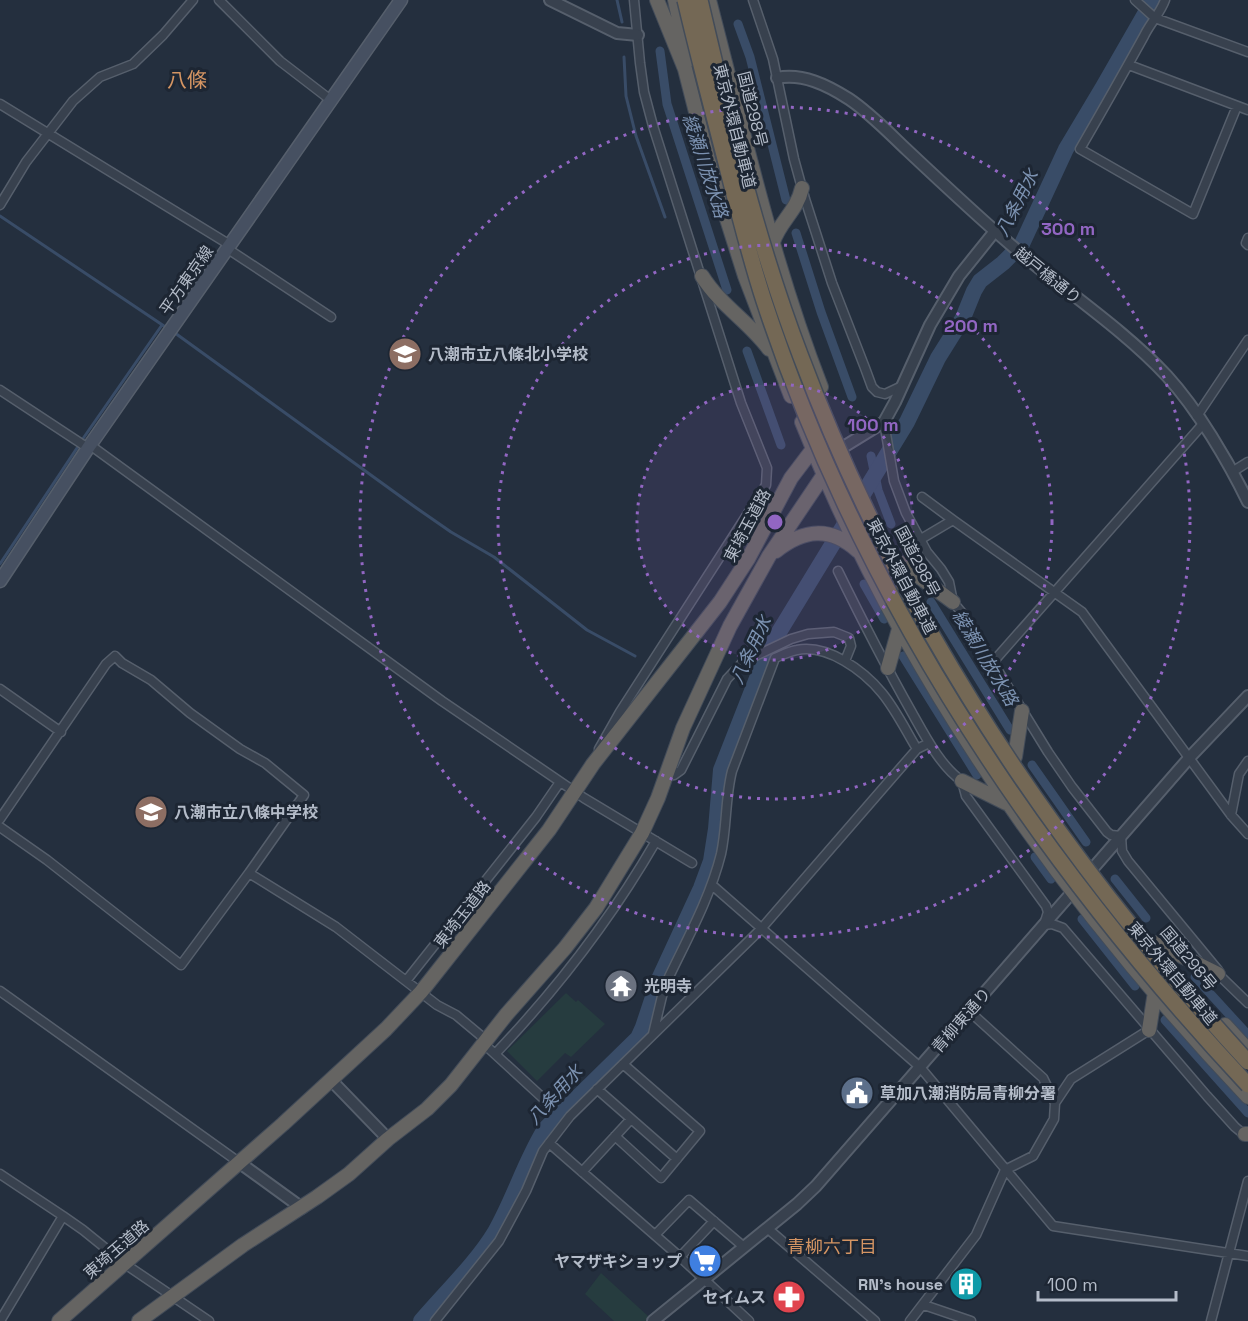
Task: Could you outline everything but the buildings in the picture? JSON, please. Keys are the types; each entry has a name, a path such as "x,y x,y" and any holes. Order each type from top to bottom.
{"highway":[{"path":"657,0 685,69 701,133 742,266 776,358 859,552 899,628 949,713 1008,804 1155,992 1248,1097"},
{"path":"675,0 701,133"},
{"name":"東京外環自動車道","path":"686,0 742,229 764,302 788,369 832,476 885,586 975,740 1052,851 1140,963 1248,1085"},
{"name":"東京外環自動車道","path":"700,0 743,175 781,303 829,427 896,573 960,685 1043,812 1143,943 1248,1062"},
{"name":"国道298号","path":"709,0 742,134 802,339 845,446 899,562 950,654 1016,757 1094,867 1155,943 1248,1050"},
{"name":"国道298号","path":"718,0 720,44"},
{"path":"773,242 777,231 800,200 801,188"},
{"path":"702,276 718,299 763,340 776,358"},
{"path":"813,449 845,446"},
{"name":"東埼玉道路","path":"139,1321 243,1245 302,1208 349,1174 388,1139 427,1109 451,1085 565,948 596,908 627,861 642,833 698,692 730,626 769,556 845,446"},
{"name":"東埼玉道路","path":"59,1321 240,1163 386,1029 421,992 549,830 593,764 720,602 748,560 791,478 813,449"},
{"path":"769,556 788,542 810,533 836,536 859,552"},
{"path":"899,562 953,602"},
{"path":"888,668 899,628"},
{"path":"1016,757 1022,711"},
{"path":"963,781 1008,804"},
{"path":"1155,943 1218,974"},
{"path":"1149,1030 1155,992"}],"main road":[{"name":"平方東京線","path":"0,581 89,447 401,0"}],"street":[{"path":"0,206 26,162 73,101 88,86 113,71 133,64 142,57 193,0"},
{"path":"219,0 280,61 332,101"},
{"path":"550,0 617,33 638,35"},
{"path":"593,764 615,719 766,485 767,468 741,403 653,126 644,92 634,0"},
{"path":"753,0 767,39 777,78 801,188 832,283 872,387 877,392 885,394 902,386"},
{"path":"1135,0 1155,18 1248,52"},
{"path":"1165,0 1080,149 1193,214 1238,106"},
{"path":"1129,65 1248,110"},
{"name":"越戸橋通り","path":"777,78 790,75 805,78 849,99 866,111 1011,246 1144,353 1168,377 1200,420 1248,502"},
{"path":"0,104 229,247 331,317"},
{"path":"845,446 884,422 930,325 946,297 975,254 995,231"},
{"path":"1248,238 1246,243 1248,244"},
{"path":"993,662 1055,593 1200,420 1248,340"},
{"path":"0,390 89,447 433,694 560,782 692,863"},
{"path":"884,422 894,481 906,513 927,552 942,569 949,582 953,602 963,614 1048,752 1099,824 1111,835 1121,836 1122,851 1128,861 1218,970 1218,974 1248,1003"},
{"path":"1232,472 1248,462"},
{"path":"922,497 1082,612 1231,815 1248,834"},
{"path":"921,539 953,520"},
{"path":"838,571 929,743 955,776 963,781 966,796 1046,906 1048,912 1044,925 1052,924 1063,928 1149,1030 1235,1127 1247,1136"},
{"path":"666,776 675,775 681,770 727,679 743,662 791,639 822,632 834,632 849,639 852,645 845,661"},
{"path":"653,1034 663,993 712,885 726,828 727,789 775,658 798,649 812,649 845,661 882,693 917,749"},
{"path":"0,819 106,664 115,656 122,663 151,680 190,713 240,749 265,762 304,795 181,965 47,860 0,827"},
{"path":"0,689 61,732"},
{"name":"青柳東通り","path":"652,1321 797,1204 816,1186 1190,757 1248,696"},
{"path":"435,1321 499,1241 526,1191 539,1160 570,1116 761,929 917,749 929,743"},
{"path":"1231,815 1239,774 1248,761"},
{"path":"406,981 536,817 560,782"},
{"path":"495,1054 578,958 626,891 656,842"},
{"path":"249,873 327,921 446,1011 456,1015 545,1100"},
{"path":"712,885 920,1067 1053,1226 1248,1256"},
{"path":"0,991 302,1208"},
{"path":"910,1321 976,1235 1005,1170 1033,1156 1054,1119 1055,1103 1043,1078 969,1011"},
{"path":"1055,1103 1071,1079 1149,1030"},
{"path":"615,1136 661,1178 700,1131 623,1064"},
{"path":"331,1080 388,1139"},
{"path":"597,1089 677,1159"},
{"path":"582,1172 631,1119"},
{"path":"549,1143 680,1257 749,1321"},
{"path":"0,1174 83,1230 125,1264 209,1321"},
{"path":"1211,1321 1248,1180"},
{"path":"655,1235 689,1200 744,1247"},
{"path":"0,1321 63,1216"},
{"path":"680,1257 714,1221"},
{"path":"767,1228 875,1321"},
{"path":"924,1305 971,1321"}],"green space":[{"path":"566,993 576,1002 578,1000 605,1024 571,1057 565,1053 537,1081 507,1051"},
{"path":"601,1273 649,1317 646,1321 614,1321 585,1294"}],"waterway":[{"path":"617,0 622,22"},
{"name":"八条用水","path":"421,1321 488,1243 545,1129 638,1038 659,979 711,861 721,770 761,668 776,637 907,422 938,358 963,318 980,281 1022,244 1066,149 1153,0"},
{"name":"綾瀬川放水路","path":"738,24 750,57 786,200"},
{"name":"綾瀬川放水路","path":"660,51 667,104 727,290"},
{"path":"624,57 626,96 636,136 665,217"},
{"path":"0,216 164,326"},
{"name":"綾瀬川放水路","path":"796,233 821,312 852,397"},
{"path":"82,440 162,325"},
{"path":"175,333 415,507 451,532 494,557 587,630 635,656"},
{"name":"綾瀬川放水路","path":"747,351 781,445"},
{"path":"0,564 77,448"},
{"name":"綾瀬川放水路","path":"871,456 878,490 891,524"},
{"name":"綾瀬川放水路","path":"864,584 884,619"},
{"name":"綾瀬川放水路","path":"931,602 1010,730"},
{"name":"綾瀬川放水路","path":"903,656 977,775"},
{"name":"綾瀬川放水路","path":"1032,765 1086,842"},
{"name":"綾瀬川放水路","path":"1035,857 1051,879"},
{"name":"綾瀬川放水路","path":"1115,879 1146,918"},
{"name":"綾瀬川放水路","path":"1082,919 1135,986"},
{"name":"綾瀬川放水路","path":"1195,977 1248,1035"},
{"name":"綾瀬川放水路","path":"1165,1020 1248,1113"}],"place":[{"name":"八潮市立八條北小学校","path":"405,354"},
{"name":"八潮市立八條中学校","path":"151,812"},
{"name":"光明寺","path":"621,986"},
{"name":"草加八潮消防局青柳分署","path":"857,1093"},
{"name":"ヤマザキショップ","path":"705,1261"},
{"name":"RN's house","path":"966,1284"},
{"name":"セイムス","path":"789,1297"}],"district":[{"name":"八條","path":"187,80"},
{"name":"青柳六丁目","path":"832,1247"}]}
